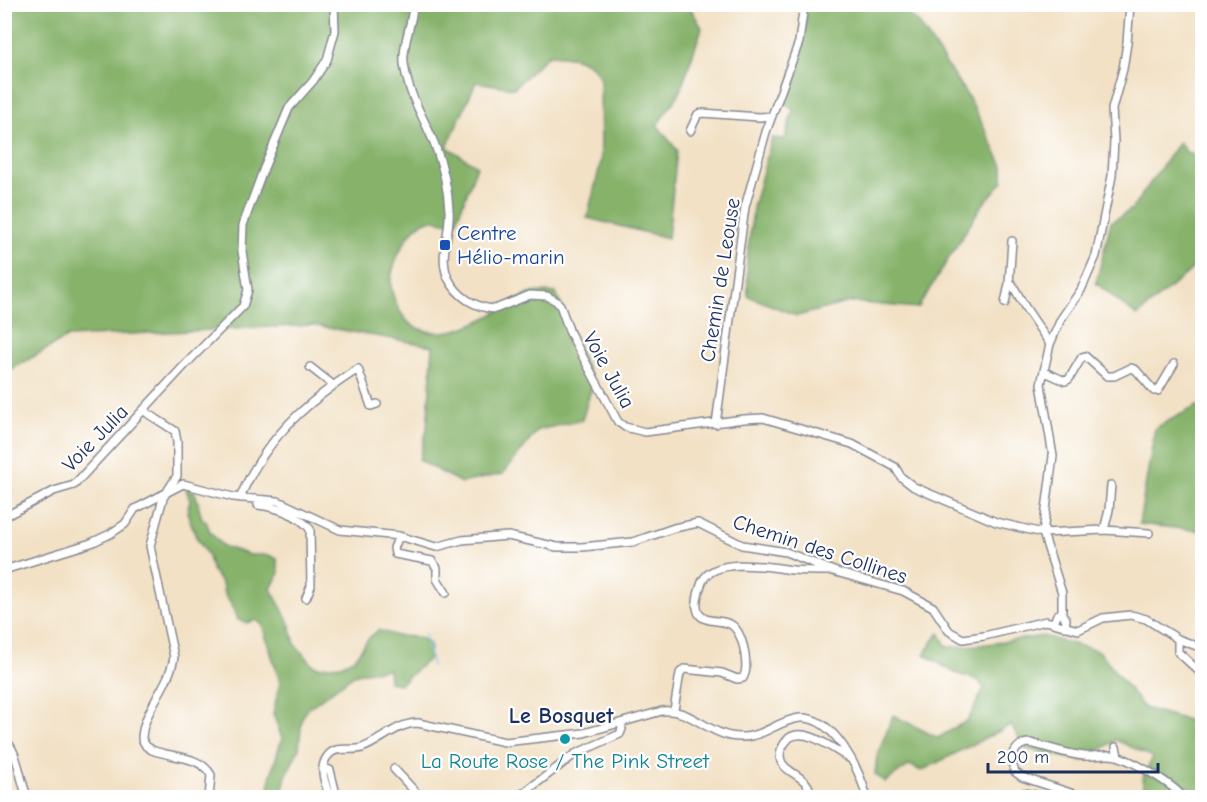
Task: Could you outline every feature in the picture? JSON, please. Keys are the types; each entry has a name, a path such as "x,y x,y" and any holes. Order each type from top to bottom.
{"street":[{"name":"Voie Julia","path":"4,517 54,491 74,485 184,366 238,312 246,299 248,290 242,251 243,225 289,108 313,81 327,60 335,31 334,4"},
{"name":"Voie Julia","path":"413,4 404,61 408,83 416,106 436,147 446,185 450,212 444,262 448,278 463,298 488,309 495,309 530,295 547,296 560,305 570,333 618,422 626,427 645,432 716,424 744,418 763,418 852,444 895,467 901,477 924,491 982,517 1043,533 1104,530 1149,533"},
{"name":"Chemin de Leouse","path":"716,424 745,207 772,116 799,42 804,4"},
{"path":"1065,627 1062,593 1043,533 1053,456 1041,384 1050,344 1061,319 1081,290 1096,256 1112,176 1114,141 1112,109 1123,69 1130,4"},
{"path":"690,130 698,114 702,112 772,116"},
{"path":"1005,303 1010,284 1012,241"},
{"path":"1010,284 1050,344"},
{"path":"1045,372 1065,381 1069,379 1082,357 1085,356 1107,376 1114,376 1131,368 1136,370 1154,391 1158,391 1173,364"},
{"path":"310,367 333,385"},
{"path":"240,498 262,454 275,438 299,413 333,385 358,369 372,406 377,404"},
{"path":"144,411 173,429 177,436 177,476 161,503 150,546 174,657 171,672 144,727 142,739 152,750 192,760 204,766 211,775 209,798"},
{"name":"Chemin des Collines","path":"4,570 91,543 110,534 122,527 135,509 183,484 240,498 284,502 346,531 399,537 436,547 462,540 508,536 556,547 572,548 633,542 674,528 698,523 742,545 786,552 836,572 891,587 917,598 933,607 949,631 963,639 1038,623 1054,622"},
{"path":"1104,530 1109,510 1111,485"},
{"path":"257,500 258,504 278,508 310,529 311,586 306,598"},
{"path":"399,537 394,548 395,554 432,561 437,568 437,579 446,593"},
{"path":"674,710 680,673 684,669 722,673 737,679 743,678 745,674 744,648 734,627 728,623 705,619 697,609 698,591 705,577 719,568 753,564 795,570 836,572"},
{"path":"1062,613 1056,615 1054,622 1078,630 1103,618 1131,615 1146,620 1178,639 1203,648"},
{"path":"1178,639 1178,652 1203,674"},
{"path":"330,798 323,768 328,755 335,750 362,748 408,724 418,723 505,742 584,733 674,710 729,736 746,737 760,734 801,718 821,723 860,772 867,798"},
{"path":"517,798 575,754 620,735 621,723"},
{"path":"809,798 810,788 806,782 781,763 780,755 786,740 793,736 804,735 851,759"},
{"path":"4,739 13,749 22,784 29,798 34,796 39,798"},
{"path":"1086,798 1022,777 1015,772 1012,760 1017,747 1023,743 1030,743 1084,756 1108,754 1118,756 1156,777 1184,798"},
{"path":"1116,747 1118,756"},
{"path":"323,768 330,770 337,798"},
{"path":"394,769 421,798"},
{"path":"1014,798 1024,793 1052,798"}],"green space":[{"path":"688,4 702,28 679,94 657,125 677,150 668,238 587,218 601,162 600,78 591,65 585,62 571,57 548,55 514,88 476,82 447,147 477,166 455,225 435,220 424,222 409,236 397,257 391,278 396,304 407,321 429,332 442,332 467,326 530,294 556,293 593,383 582,420 538,430 503,474 461,483 419,460 427,429 433,346 313,325 68,337 5,373 5,5"},
{"path":"807,5 896,5 918,22 970,100 1003,166 1003,181 980,208 918,308 850,302 797,316 748,296 747,259 753,208 772,138 785,139 793,110 783,101 803,44"},
{"path":"1179,142 1187,153 1202,155 1202,254 1192,269 1137,316 1096,283 1111,222 1132,209"},
{"path":"1197,406 1202,406 1202,531 1139,524 1155,428"},
{"path":"186,489 193,490 202,519 206,521 210,532 223,546 250,555 269,555 277,559 279,573 271,589 289,622 295,644 313,665 319,667 341,665 355,658 368,639 378,630 397,636 419,637 430,644 429,659 400,684 389,682 388,669 364,672 354,675 307,709 302,718 299,748 286,776 281,797 269,797 270,778 282,738 273,714 280,682 262,624 255,620 247,623 238,620 224,594 222,584 212,570 187,512 190,501"},
{"path":"939,633 947,647 1043,636 1099,651 1144,708 1202,724 1202,797 1146,797 1142,779 1153,757 1116,740 1083,761 1026,749 1011,725 921,771 910,765 885,782 875,774 877,756 893,715 938,738 968,720 984,688 978,680 955,673 924,654"}],"waterway":[{"path":"425,633 432,666"}],"place":[{"name":"Centre Hélio-marin","path":"445,245"},
{"name":"La Route Rose / The Pink Street","path":"565,739"}],"district":[{"name":"Le Bosquet","path":"561,716"}]}
